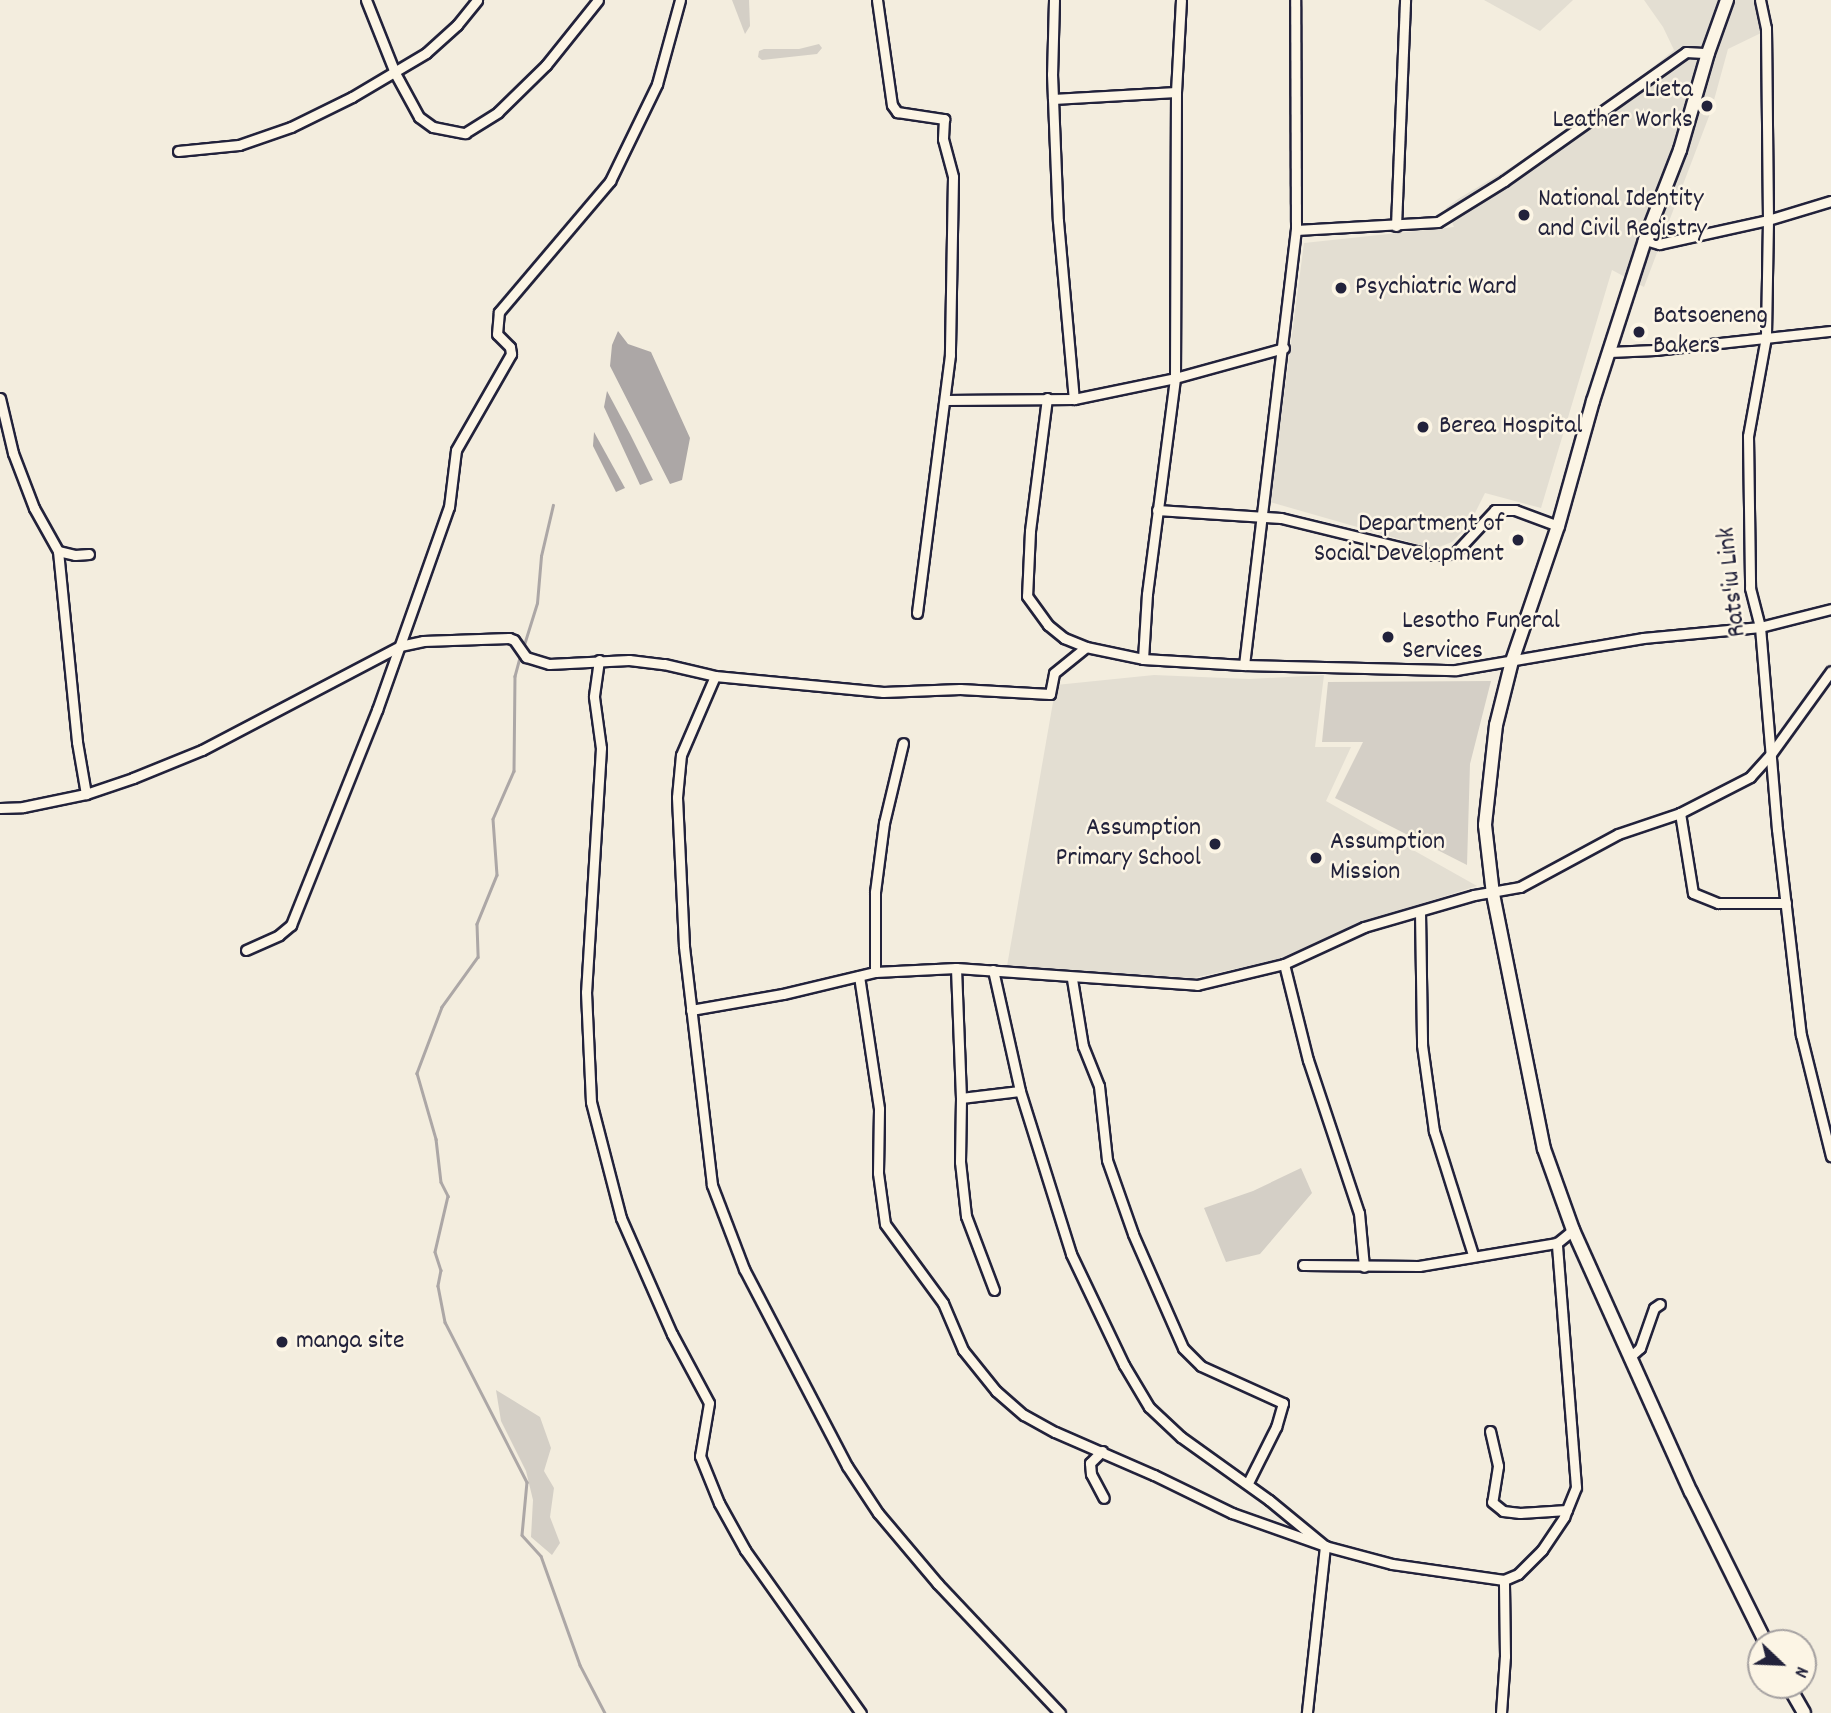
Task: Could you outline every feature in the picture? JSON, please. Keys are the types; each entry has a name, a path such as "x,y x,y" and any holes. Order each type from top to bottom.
{"main road":[{"path":"1727,0 1708,52 1680,150 1645,240 1558,527 1512,661 1496,726 1485,825 1493,894 1544,1149 1573,1230 1691,1492 1759,1629"}],"street":[{"path":"366,0 396,73 419,117 433,127 450,133 465,133 498,112 546,65 598,0"},
{"path":"178,150 240,145 291,127 396,73 437,44 477,0"},
{"path":"246,950 279,935 291,925 401,646 449,507 456,450 511,354 510,347 497,334 499,312 610,181 657,84 680,0"},
{"path":"877,0 892,105 897,112 944,119 943,139 953,177 953,295 945,400 917,612"},
{"path":"1054,0 1053,99 1058,220 1074,399"},
{"path":"1143,659 1143,630 1175,378 1176,92 1181,0"},
{"path":"1244,665 1296,230 1295,0"},
{"path":"1396,226 1405,0"},
{"name":"Rats'iu Link","path":"1759,0 1766,28 1768,220 1766,337 1748,436 1750,588 1760,627 1801,1035 1831,1156"},
{"path":"1296,230 1438,222 1504,181 1686,52 1708,52"},
{"path":"1053,99 1176,92"},
{"path":"1645,240 1659,244 1768,220 1831,201"},
{"path":"1609,352 1655,350 1831,331"},
{"path":"945,400 1074,399 1175,378 1284,348"},
{"path":"0,398 13,453 34,508 58,551 77,742 86,794"},
{"path":"1047,398 1030,531 1027,596 1048,625 1064,638 1086,647 1143,659 1244,665 1456,670 1643,638 1760,627 1831,609"},
{"path":"1157,510 1281,518 1432,555 1454,554 1495,510 1515,510 1558,527"},
{"path":"58,551 75,555 89,554"},
{"path":"0,808 23,807 86,794 202,750 401,646 423,641 509,638 514,640 526,657 549,664 583,664 599,660 664,664 715,676 883,692 960,689 1050,694 1054,673 1086,647"},
{"path":"599,660 594,697 601,748 586,992 591,1102 621,1219 672,1334 709,1403 700,1456 719,1503 745,1550 861,1713"},
{"path":"691,1010 783,994 875,972 956,968 1072,979 1124,979 1197,985 1284,964 1364,927 1474,895 1493,894 1520,887 1618,834 1680,813 1750,777 1771,754 1831,671"},
{"path":"715,676 681,755 677,797 684,946 712,1185 744,1269 847,1466 878,1513 938,1584 1060,1713"},
{"path":"875,972 875,892 878,864 884,823 903,743"},
{"path":"1680,813 1693,893 1718,903 1786,903"},
{"path":"1420,912 1422,1045 1434,1131 1473,1255"},
{"path":"1284,964 1308,1060 1359,1213 1364,1268"},
{"path":"956,968 961,1098 960,1162 966,1216 994,1290"},
{"path":"993,970 1020,1091 1071,1254 1124,1365 1157,1415 1181,1437 1248,1483 1325,1545"},
{"path":"859,976 879,1109 878,1173 885,1224 943,1303 962,1350 996,1391 1024,1415 1055,1432 1232,1513 1325,1545 1392,1564 1504,1580 1518,1574 1542,1550 1567,1510 1576,1487 1557,1243"},
{"path":"1072,979 1083,1046 1099,1086 1107,1160 1133,1234 1183,1348 1201,1366 1283,1403 1276,1427 1248,1483"},
{"path":"961,1098 1020,1091"},
{"path":"1303,1265 1364,1268 1419,1266 1557,1243 1573,1230"},
{"path":"1631,1356 1640,1348 1654,1308 1660,1304"},
{"path":"1490,1431 1497,1466 1492,1502 1503,1511 1520,1513 1567,1510"},
{"path":"1101,1451 1090,1463 1091,1474 1104,1498"},
{"path":"1307,1713 1325,1545"},
{"path":"1500,1713 1505,1656 1504,1580"},
{"path":"1042,1713 1049,1703"}],"shaded area":[{"path":"732,0 749,0 750,26 745,34"},
{"path":"1484,0 1573,0 1540,31"},
{"name":"Berea Hospital","path":"1644,0 1756,0 1761,16 1761,33 1728,49 1711,111 1644,287 1612,270 1541,508 1485,493 1469,525 1452,542 1434,549 1270,502 1304,243 1454,227 1446,208 1583,124 1674,50 1663,27"},
{"path":"819,44 822,48 817,54 762,60 758,57 759,51 764,49 799,49"},
{"path":"618,331 628,344 651,352 690,438 682,480 670,484 610,366 612,345"},
{"path":"607,391 653,480 640,485 604,407"},
{"path":"594,432 625,488 616,492 593,446"},
{"name":"Assumption Primary School","path":"1154,675 1249,679 1324,675 1315,747 1351,747 1326,801 1477,886 1363,922 1276,960 1193,978 1007,966 1056,685"},
{"path":"1491,681 1470,764 1467,865 1335,798 1363,742 1322,742 1328,682"},
{"path":"1301,1168 1312,1193 1260,1254 1226,1262 1204,1208 1253,1191"},
{"path":"496,1390 540,1417 551,1448 544,1471 554,1488 550,1517 560,1543 552,1555 531,1537 533,1500 526,1471 501,1421"}],"waterway":[{"path":"523,648 537,603 541,556 553,505"},
{"path":"521,654 515,676 514,771 493,819 497,875 477,924 478,957 442,1007 417,1073 436,1139 441,1182 448,1196 435,1252 441,1270 438,1286 445,1322 527,1482 522,1535 541,1556 580,1665 605,1713"}],"place":[{"name":"Lieta Leather Works","path":"1707,106"},
{"name":"National Identity and Civil Registry","path":"1524,215"},
{"name":"Psychiatric Ward","path":"1341,288"},
{"name":"Batsoeneng Bakers","path":"1639,332"},
{"name":"Berea Hospital","path":"1423,427"},
{"name":"Department of Social Development","path":"1518,540"},
{"name":"Lesotho Funeral Services","path":"1388,637"},
{"name":"Assumption Primary School","path":"1215,844"},
{"name":"Assumption Mission","path":"1316,858"},
{"name":"manga site","path":"282,1342"}]}
